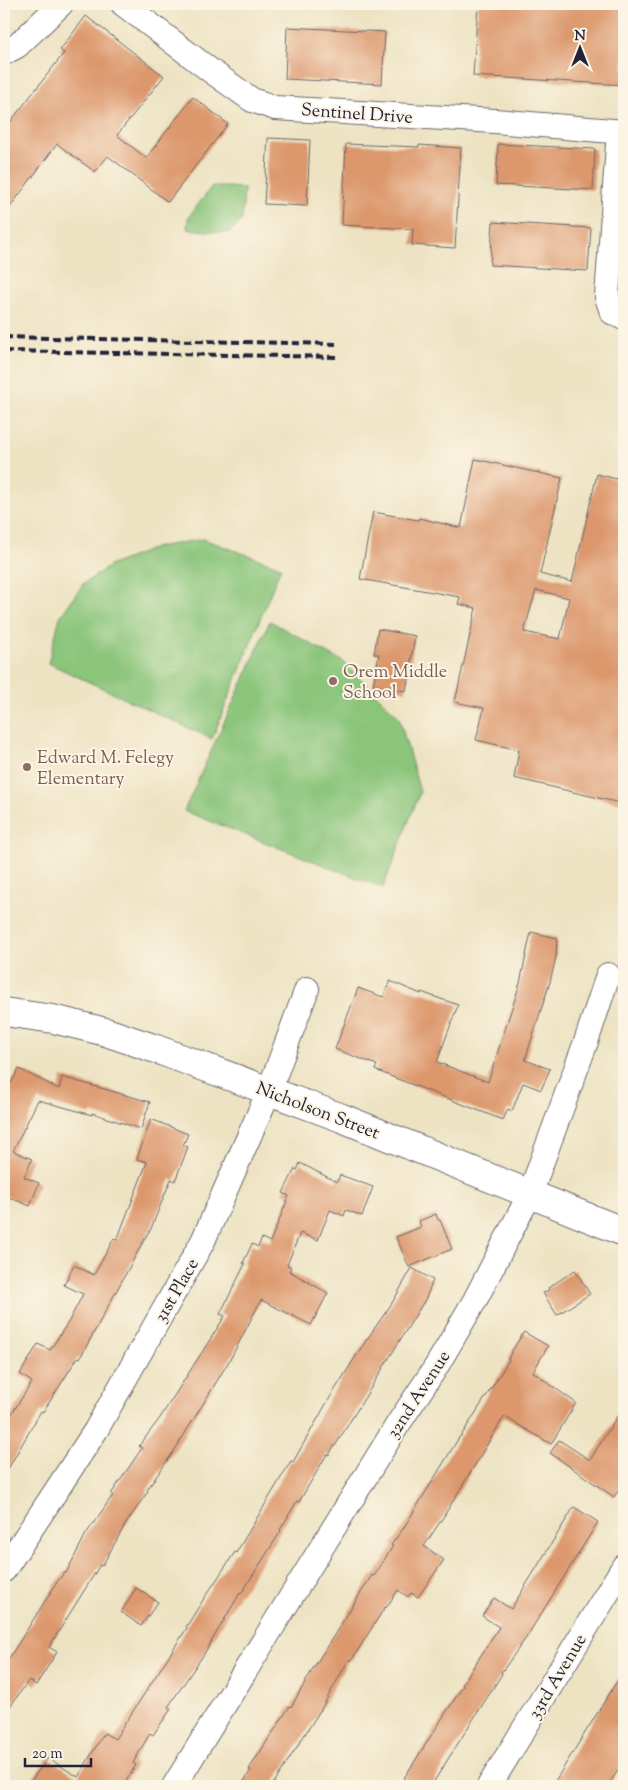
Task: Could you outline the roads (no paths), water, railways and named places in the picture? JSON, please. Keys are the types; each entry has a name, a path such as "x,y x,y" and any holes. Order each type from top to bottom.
{"street":[{"path":"4,53 17,46 61,4"},
{"name":"Sentinel Drive","path":"122,4 211,72 252,100 275,108 495,121 621,131"},
{"path":"618,315 607,297 621,131"},
{"name":"32nd Avenue","path":"174,1786 398,1424 436,1367 495,1264 530,1194 587,1039 608,975"},
{"name":"31st Place","path":"4,1570 96,1430 203,1242 269,1091 308,989"},
{"name":"Nicholson Street","path":"4,1013 53,1019 106,1032 269,1091 439,1156 624,1232"},
{"name":"33rd Avenue","path":"489,1786 624,1566"}],"railway":[{"path":"4,337 339,344"},
{"path":"4,351 339,357"}],"place":[{"name":"Orem Middle School","path":"333,681"},
{"name":"Edward M. Felegy Elementary","path":"27,767"}]}
